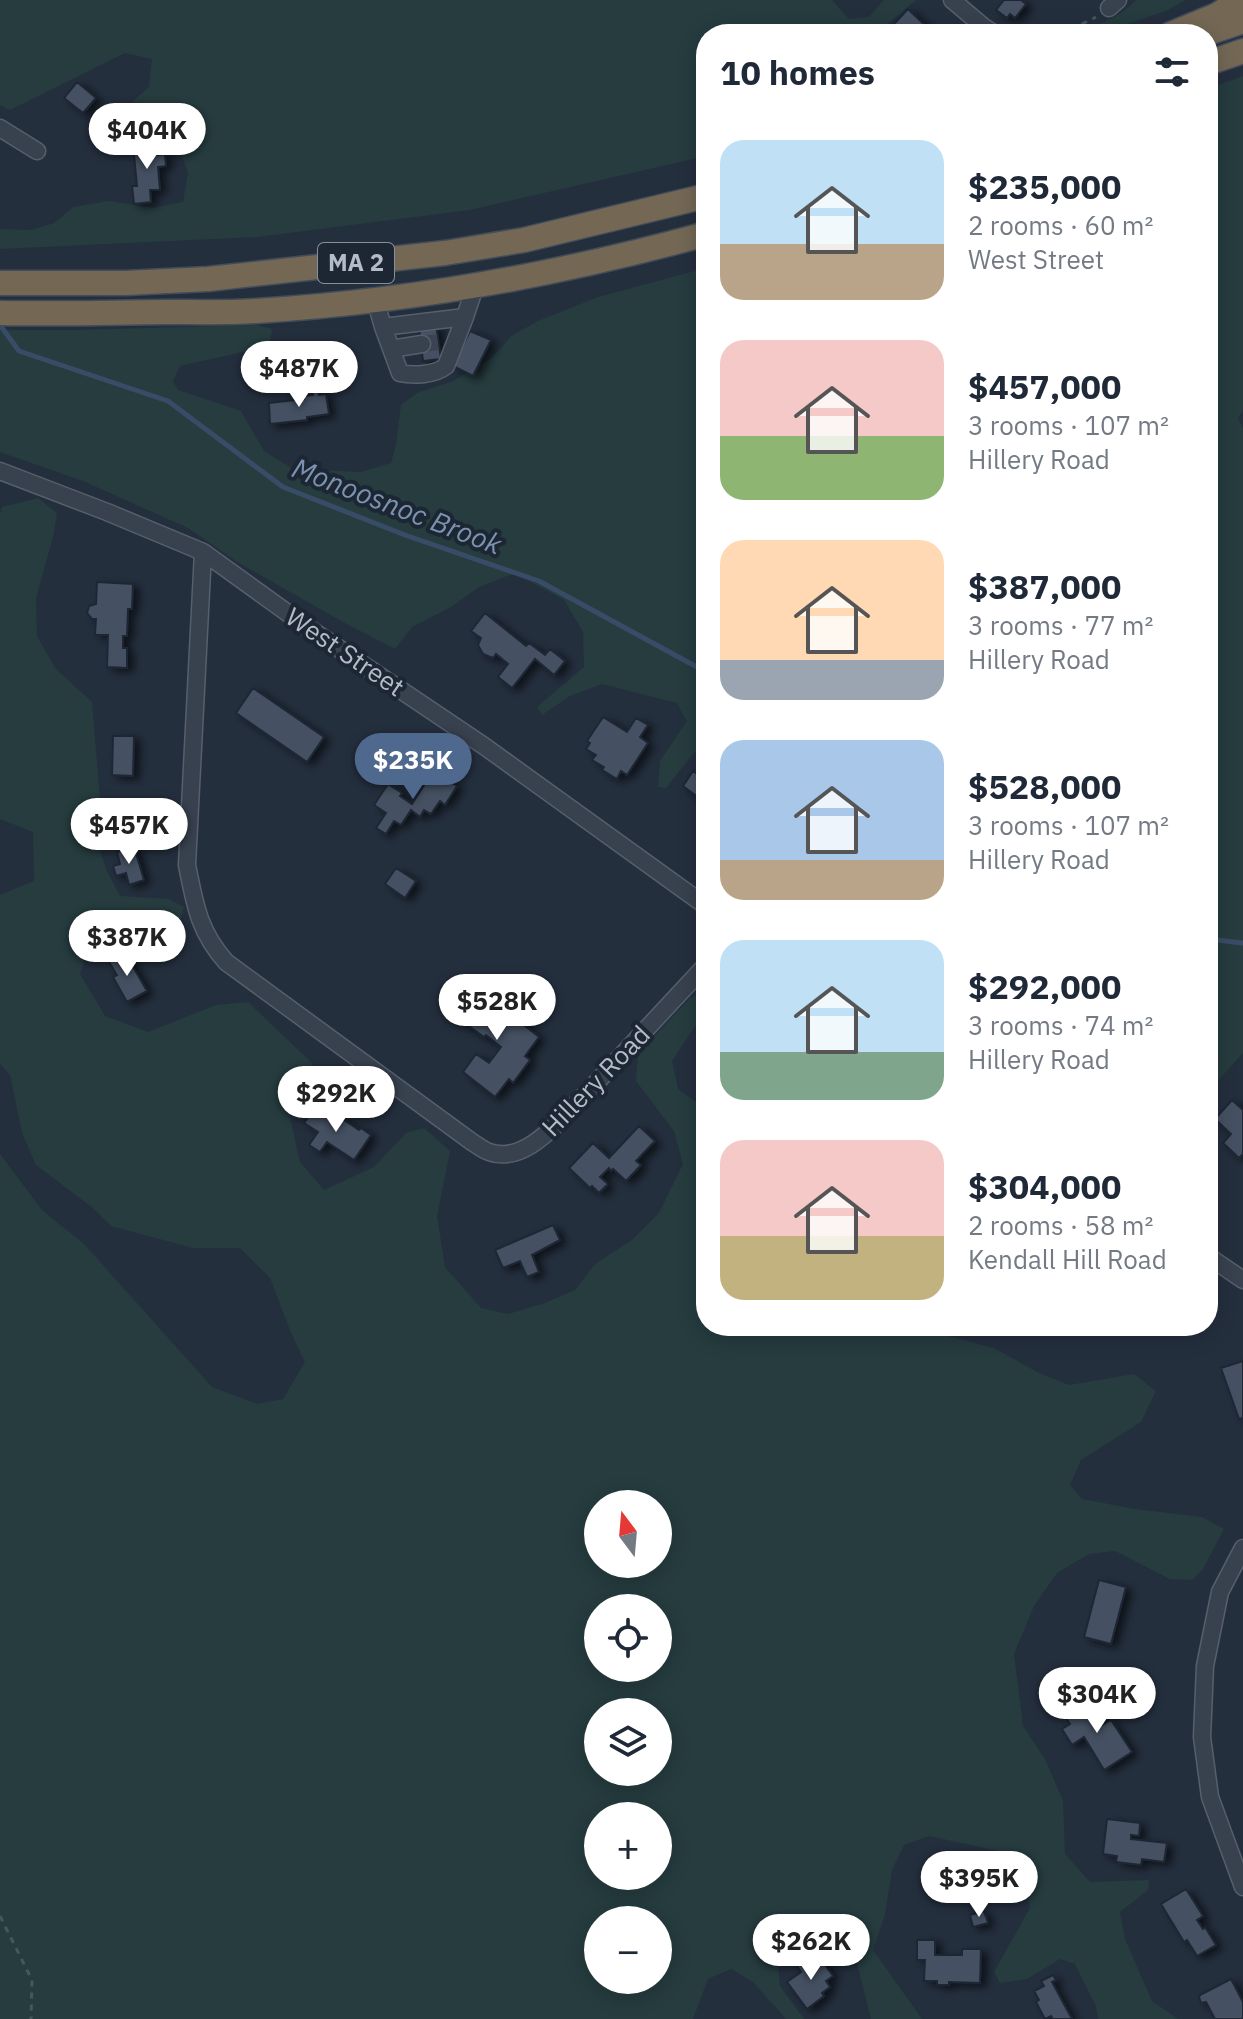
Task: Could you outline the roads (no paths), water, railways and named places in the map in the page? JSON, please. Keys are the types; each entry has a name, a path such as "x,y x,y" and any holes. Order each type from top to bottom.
{"highway":[{"path":"1195,24 1241,0"},
{"path":"1218,30 1243,21"},
{"path":"1218,60 1243,51"},
{"name":"MA 2","path":"0,283 126,283 208,279 445,253 524,240 696,198"},
{"name":"MA 2","path":"0,313 255,311 375,299 572,267 696,236"}],"street":[{"path":"952,0 980,24"},
{"path":"0,128 37,151"},
{"path":"391,349 439,342 465,317 476,284"},
{"path":"375,299 400,373 423,374 446,366 439,342"},
{"path":"383,327 465,317"},
{"name":"West Street","path":"0,471 203,552 307,627 484,746 696,899"},
{"name":"Hillery Road","path":"203,552 187,865 201,924 209,941 226,962 472,1142 489,1152 500,1154 514,1152 538,1142 546,1135 696,976"},
{"path":"1218,1263 1243,1280"},
{"path":"1243,1548 1220,1592 1205,1666 1202,1737 1210,1797 1243,1887"}],"waterway":[{"name":"Monoosnoc Brook","path":"0,325 19,351 168,401 283,487 405,535 539,581 696,667"},
{"name":"Monoosnoc Brook","path":"1218,940 1243,943"}],"tunnel":[{"path":"422,344 439,342"}]}
